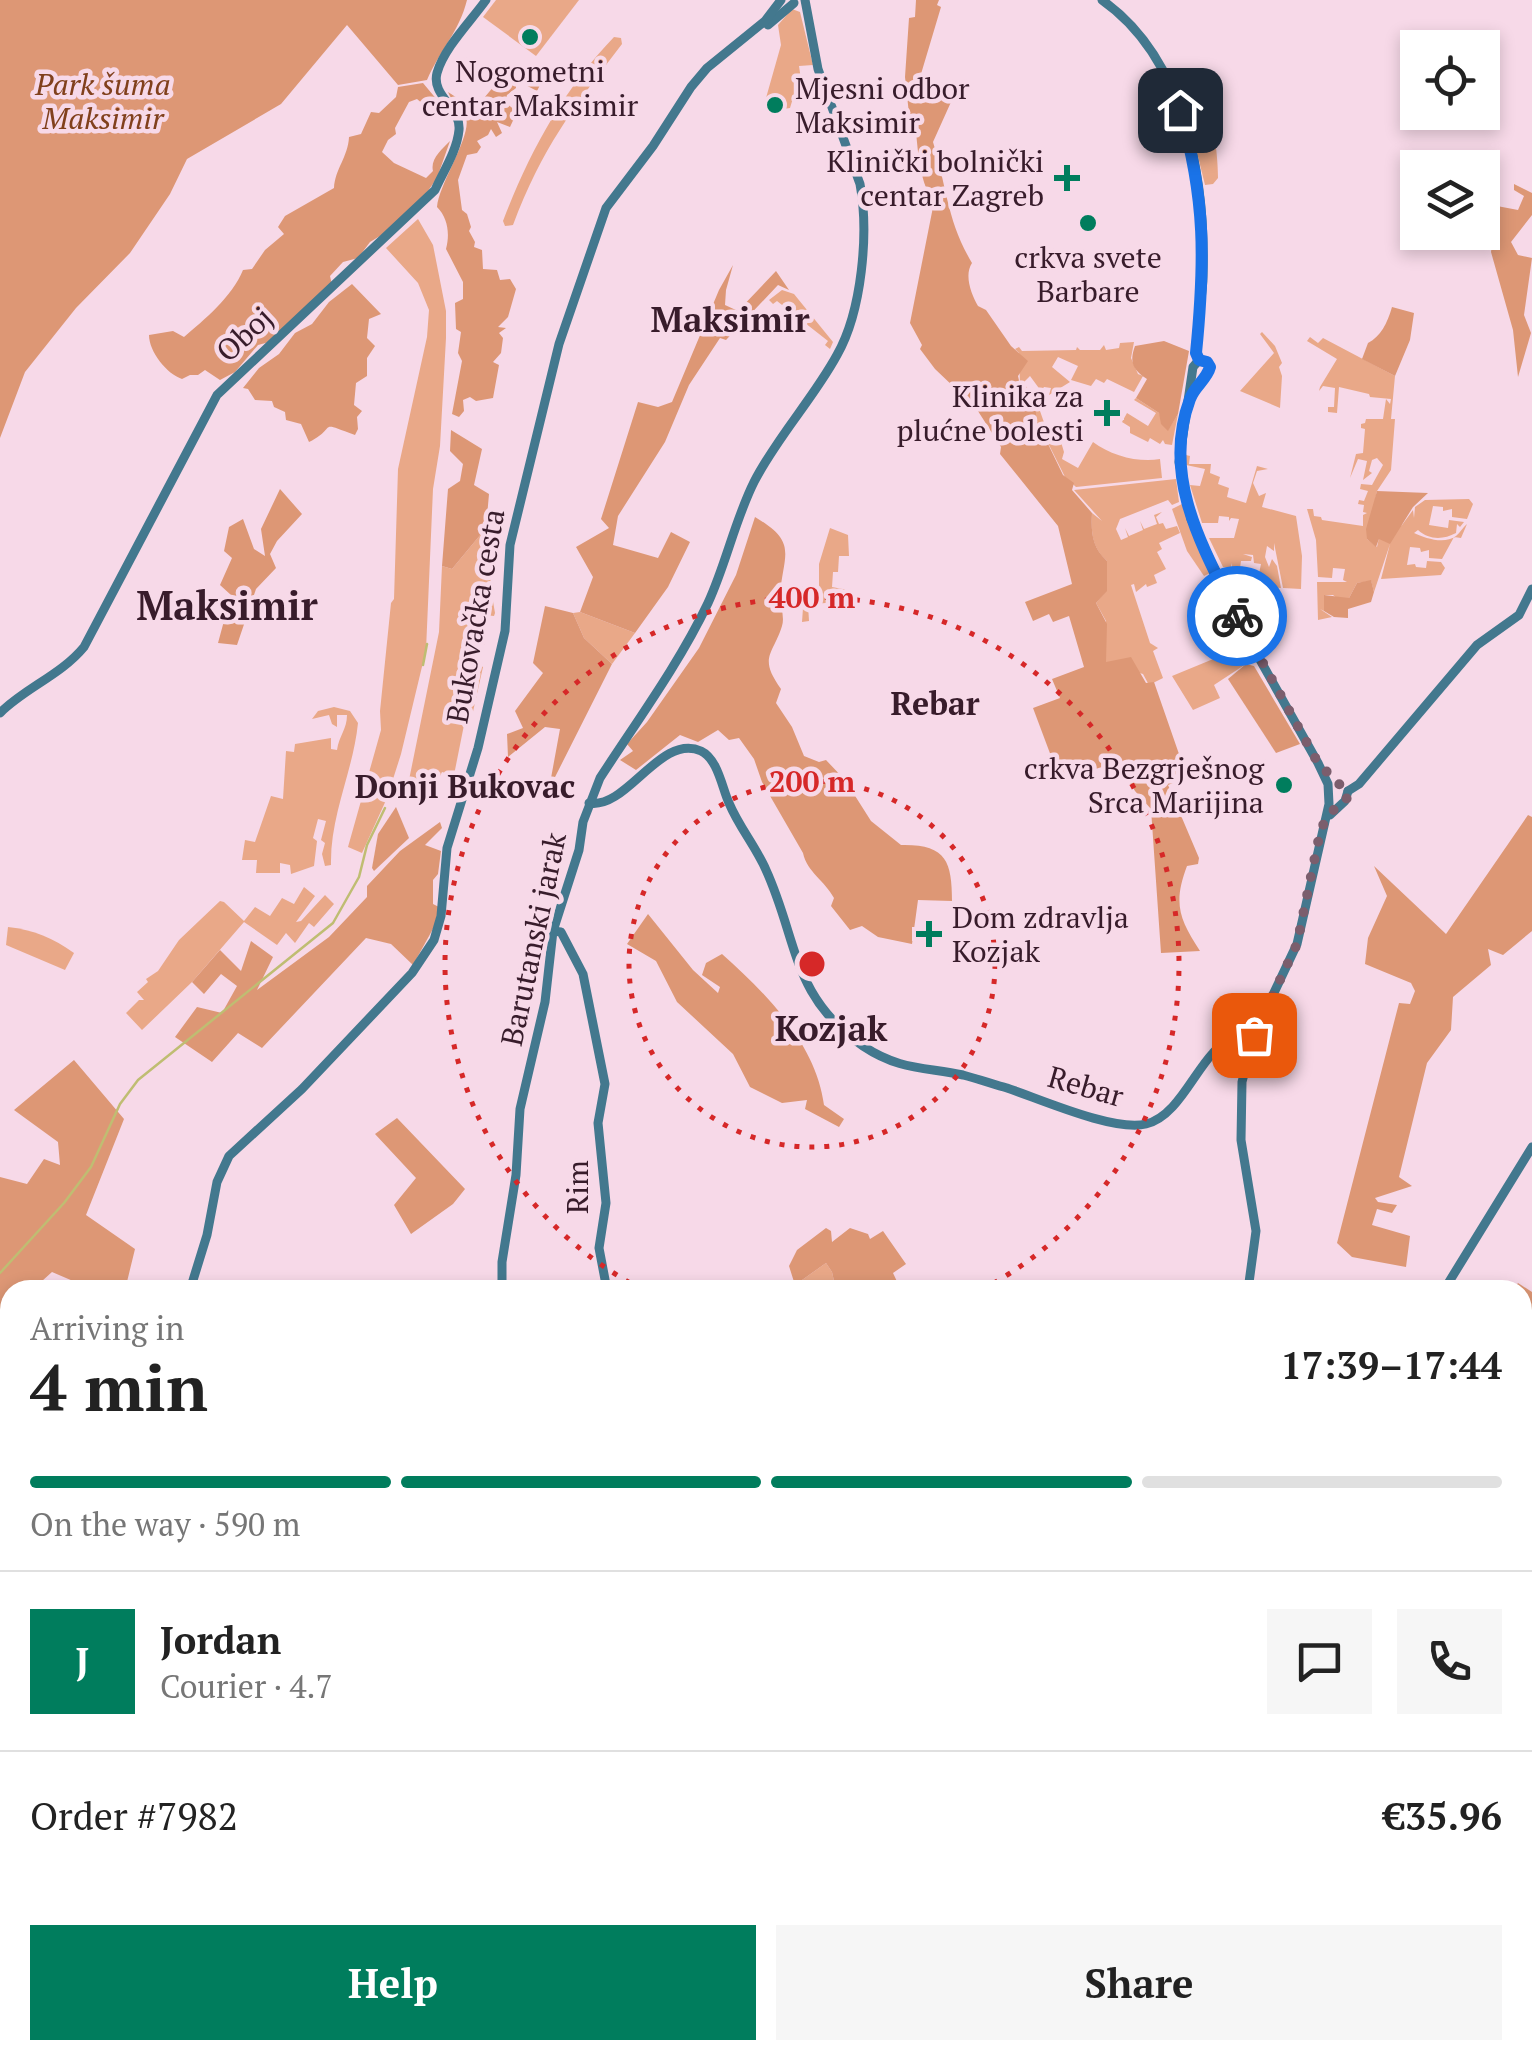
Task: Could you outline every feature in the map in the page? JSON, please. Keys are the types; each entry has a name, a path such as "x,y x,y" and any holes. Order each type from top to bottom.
{"street":[{"name":"Oboj","path":"0,713 70,663 84,648 217,396 435,190 460,129 453,107 438,89 437,74 486,0"},
{"path":"1102,0 1140,35 1158,62 1189,141 1203,232 1203,285 1196,350 1199,360 1210,365 1190,398"},
{"name":"Barutanski jarak","path":"502,1280 516,1176 520,1109 544,1002 554,931 590,803 600,778 695,628 716,585 754,482 836,357 850,324 866,220 864,202 818,68 808,16 794,1"},
{"name":"Bukovačka cesta","path":"193,1280 217,1182 229,1156 302,1089 412,973 434,940 441,916 447,848 478,748 505,631 510,545 546,390 569,313 612,197 653,146 690,86 794,1"},
{"path":"1199,360 1194,364 1179,462 1192,518 1242,626 1340,804"},
{"path":"1193,371 1206,376"},
{"path":"1332,791 1348,791 1359,784 1478,645 1513,622 1532,589"},
{"name":"Rebar","path":"590,803 612,800 641,773 676,752 690,749 706,754 766,869 796,964 822,1008 853,1038 892,1062 912,1069 976,1078 1088,1116 1126,1124 1152,1122 1176,1100 1214,1050 1240,1034"},
{"path":"1249,1280 1256,1231 1245,1174 1240,1113 1242,1082 1251,1044 1297,944 1332,791"},
{"path":"1321,828 1346,801 1348,791"},
{"name":"Rim","path":"554,931 560,932 583,974 605,1084 598,1123 606,1203 599,1248 605,1280"},
{"path":"1251,1044 1240,1034 1260,1022"},
{"path":"1450,1280 1532,1148"}],"shaded area":[{"name":"Nogometni centar Maksimir","path":"496,0 579,0 536,56 483,17"},
{"path":"792,9 800,12 813,65 799,66 803,93 793,98 790,108 770,111 770,99 766,98 781,45 778,25"},
{"path":"614,37 621,38 622,44 560,130 535,173 513,225 505,226 503,221 513,196 549,123"},
{"path":"1184,72 1207,104 1218,166 1218,178 1213,184 1205,185 1191,128 1170,74"},
{"path":"418,219 433,245 446,311 426,650 401,754 387,798 362,853 348,847 381,730 394,599 398,469 427,337 429,310 418,283 386,248"},
{"path":"782,290 794,294 833,342 830,349 825,345 828,341 777,301 773,304 769,300"},
{"path":"1262,332 1275,346 1282,363 1280,408 1240,391 1274,353"},
{"path":"1310,337 1318,343 1323,338 1395,376 1391,470 1377,491 1367,539 1377,547 1379,538 1402,525 1413,510 1414,518 1415,507 1425,500 1469,499 1473,504 1467,519 1452,517 1452,509 1443,511 1443,507 1433,506 1429,525 1448,528 1449,520 1464,522 1460,527 1457,524 1456,533 1436,538 1418,530 1414,533 1435,540 1454,537 1442,559 1429,558 1429,550 1421,552 1420,548 1410,547 1407,565 1426,568 1427,561 1441,562 1445,568 1441,575 1381,579 1390,544 1374,592 1371,581 1357,583 1349,598 1325,595 1324,611 1320,609 1332,617 1318,620 1317,582 1347,582 1343,580 1345,569 1333,568 1332,578 1318,577 1316,540 1307,509 1313,509 1314,516 1322,520 1363,526 1363,515 1367,513 1363,512 1364,505 1358,504 1368,491 1360,489 1361,484 1372,485 1383,465 1377,458 1372,460 1372,473 1363,480 1367,461 1358,459 1350,478 1356,454 1363,453 1365,429 1361,424 1366,419 1383,419 1386,399 1390,404 1391,399 1339,387 1337,413 1328,412 1328,407 1334,407 1335,388 1323,386 1319,391 1337,359 1307,341"},
{"path":"1134,342 1131,358 1138,374 1143,376 1134,392 1107,379 1104,383 1096,379 1091,386 1071,380 1078,366 1058,357 1052,367 1070,382 1049,395 1051,388 1041,391 1030,376 1023,383 1050,406 1040,411 1047,431 1055,436 1058,432 1064,452 1062,459 1078,468 1093,442 1126,457 1160,459 1162,478 1076,487 1065,477 1036,419 1036,404 1020,385 1019,353 1015,349 1100,350 1104,345 1106,350"},
{"path":"1136,398 1159,413 1168,430 1178,414 1172,445 1150,438 1148,442 1130,433 1130,427 1122,422 1127,413 1148,426 1156,413"},
{"path":"1186,455 1190,456 1189,464 1211,464 1210,473 1220,477 1218,484 1229,488 1227,497 1246,503 1257,466 1268,469 1257,471 1253,483 1259,496 1266,493 1262,507 1296,516 1302,556 1301,589 1283,588 1274,543 1274,551 1267,546 1265,557 1269,567 1272,559 1277,566 1281,588 1231,583 1257,583 1261,564 1254,563 1253,555 1243,554 1252,557 1251,561 1241,561 1240,568 1232,567 1231,563 1231,568 1223,567 1209,538 1234,538 1239,519 1229,521 1229,517 1219,516 1218,523 1202,523 1190,485 1200,486 1205,469 1186,465"},
{"path":"1176,479 1179,502 1172,505 1168,500 1120,519 1116,529 1121,540 1128,537 1125,528 1129,536 1143,530 1140,521 1144,529 1157,524 1154,515 1162,512 1156,517 1159,524 1163,523 1166,529 1177,526 1180,533 1159,543 1162,549 1157,552 1166,569 1154,575 1157,583 1147,587 1146,584 1136,592 1134,584 1131,585 1150,643 1158,648 1153,651 1163,678 1149,685 1143,674 1106,663 1106,621 1096,603 1107,590 1107,561 1094,540 1092,513 1102,521 1074,490"},
{"path":"1182,504 1210,573 1204,576 1187,551 1172,509"},
{"path":"486,528 485,551 494,554 490,584 495,613 474,614 473,625 487,626 484,645 466,644 462,656 483,667 470,725 464,725 454,775 442,772 435,786 409,780 439,632 442,566 452,569"},
{"path":"830,528 848,535 849,556 839,556 832,587 853,591 851,600 808,605 809,621 802,622 803,608 798,606 802,605 800,589 796,586 819,586 819,564"},
{"path":"580,612 635,633 612,664 584,638 573,613"},
{"path":"1240,648 1246,664 1214,685 1220,698 1193,710 1172,676"},
{"path":"334,707 350,711 358,723 334,829 331,865 325,866 322,854 326,821 318,819 313,838 317,841 314,866 291,874 290,865 280,863 280,873 256,873 257,860 242,860 245,840 255,842 271,796 283,799 286,751 294,752 295,744 331,738 331,749 337,750 347,715 337,715 337,727 329,715 312,719 318,711"},
{"path":"304,887 315,896 296,922 325,895 334,904 314,927 309,923 295,943 286,933 277,945 244,922 192,982 142,1030 126,1013 144,1000 137,992 148,982 146,979 158,971 179,940 220,901 244,921 255,907 270,916 282,898 294,904"},
{"path":"8,927 43,935 74,953 65,970 6,945"},
{"path":"826,1263 834,1280 802,1280"}],"green space":[{"name":"Park šuma Maksimir","path":"0,0 467,0 427,80 398,85 347,25 281,104 187,159 170,194 130,253 76,308 25,372 0,438"},
{"path":"916,0 939,0 937,5 941,7 921,74 951,102 933,142 952,218 972,263 971,290 978,306 986,310 1011,346 1028,361 1018,376 1020,385 1036,404 1036,419 1063,475 1074,483 1072,490 1092,513 1094,539 1107,561 1107,591 1096,603 1107,624 1106,662 1131,657 1146,683 1154,682 1187,777 1168,785 1199,858 1198,864 1187,866 1179,901 1183,920 1200,951 1161,953 1151,809 1118,762 1060,780 1033,708 1060,698 1052,679 1084,667 1069,616 1053,622 1049,614 1033,621 1025,602 1072,584 1058,526 1000,454 1001,447 976,408 920,349 922,345 910,323 934,202 921,172 905,77 909,18 915,17"},
{"path":"510,67 521,67 540,85 537,91 516,80 516,88 505,102 517,112 510,127 497,122 502,133 496,137 491,129 477,141 481,147 477,153 467,155 458,180 462,210 467,214 474,247 482,250 483,269 497,270 500,280 510,279 516,289 508,317 498,327 506,328 499,333 503,338 501,353 493,362 499,365 493,398 463,400 464,411 459,417 452,414 462,361 458,353 461,332 456,329 455,303 463,299 463,282 446,249 447,226 437,207 467,126 464,114 448,92 468,105 479,104"},
{"path":"423,83 438,101 430,110 417,99 409,102 395,128 396,134 382,152 394,163 426,178 433,171 437,154 450,141 437,178 423,198 398,225 370,242 358,258 343,262 330,276 332,285 273,341 258,345 235,372 220,380 205,370 182,379 171,372 155,355 149,335 173,331 184,337 209,315 225,299 243,270 252,269 265,250 284,234 278,227 285,216 334,188 349,137 361,134 371,112 379,113 396,97 398,87"},
{"path":"1514,184 1532,193 1532,215 1511,242 1518,255 1532,258 1524,315 1531,333 1518,377 1513,330 1491,252 1500,250 1500,207 1518,210 1524,196 1514,190"},
{"path":"733,265 725,305 738,311 776,271 789,290 778,285 726,340 720,338 689,385 665,442 618,516 613,545 658,558 671,532 690,542 668,587 635,633 580,612 593,577 576,547 609,528 601,519 638,402 658,407 672,402"},
{"path":"352,284 381,314 369,319 367,338 375,346 367,358 367,376 356,383 354,405 362,411 357,417 358,429 355,435 328,427 309,442 301,424 286,420 285,412 274,407 272,401 255,400 243,388 295,333 312,324 329,302"},
{"path":"1392,307 1414,313 1410,340 1395,376 1362,359 1368,343 1383,329"},
{"path":"1164,341 1189,351 1178,414 1168,431 1161,424 1159,413 1136,398 1147,379 1132,361 1135,346"},
{"path":"451,430 482,449 474,485 489,494 486,528 452,569 442,566 448,489 460,481 463,464 450,451"},
{"path":"280,489 302,514 270,554 276,568 256,589 237,645 218,643 231,595 220,585 232,558 224,551 229,527 243,519 254,549 265,556 261,529"},
{"path":"1377,491 1428,493 1413,507 1390,544 1379,539 1376,547 1367,539 1366,529"},
{"path":"755,517 778,534 785,550 780,595 783,622 769,663 781,689 776,703 804,756 819,762 826,760 845,780 871,821 901,845 928,848 948,865 952,901 918,900 912,944 878,937 862,926 850,930 831,906 834,898 808,866 762,782 754,759 739,738 729,740 718,730 698,742 680,735 636,770 620,760 633,751 627,744 699,648 736,575"},
{"path":"1371,580 1371,602 1348,609 1348,618 1324,611 1324,595 1349,598 1357,583"},
{"path":"545,606 573,613 584,638 612,664 549,789 560,729 545,727 508,757 507,734 523,728 515,711 543,673 533,663"},
{"path":"1246,664 1254,666 1300,744 1276,753 1228,679"},
{"path":"396,807 409,838 374,871 378,834"},
{"path":"1528,815 1532,817 1532,931 1503,955 1488,949 1491,965 1453,997 1451,1030 1427,1063 1399,1177 1412,1186 1375,1198 1397,1205 1392,1213 1377,1209 1372,1225 1410,1236 1406,1267 1352,1257 1337,1243 1399,1003 1410,1004 1415,991 1411,983 1365,964 1368,938 1387,896 1374,866 1446,934"},
{"path":"440,822 442,828 425,845 441,851 438,874 433,880 433,904 439,907 434,927 413,965 391,944 366,938 262,1048 238,1033 212,1062 175,1037 197,1007 222,1013 237,986 221,974 204,994 192,982 220,950 241,971 251,941 273,957 257,990 329,937 367,897 367,886 400,851"},
{"path":"648,914 693,970 718,993 720,987 702,975 706,963 722,954 772,1003 811,1061 824,1105 844,1119 839,1127 805,1109 807,1100 782,1103 750,1087 733,1054 677,1002 656,961 627,944"},
{"path":"74,1060 124,1119 86,1215 135,1249 127,1280 71,1280 52,1272 43,1280 0,1280 0,1177 27,1184 44,1159 60,1165 58,1142 14,1110"},
{"path":"397,1118 465,1189 453,1204 411,1234 394,1205 416,1178 375,1134"},
{"path":"826,1228 831,1231 832,1242 850,1228 868,1234 870,1239 883,1231 906,1264 893,1273 896,1280 834,1280 826,1263 802,1280 793,1280 789,1266 797,1250"}],"waterway":[{"path":"423,665 427,644"},
{"path":"0,1273 91,1167 120,1104 138,1080 333,923 359,877 367,845 385,808"}],"way so far":[{"path":"1237,616 1318,763 1348,793 1346,801 1335,808 1321,828 1297,944 1254,1035"}],"place":[{"name":"Nogometni centar Maksimir","path":"530,37"},
{"name":"Mjesni odbor Maksimir","path":"775,105"},
{"name":"Klinički bolnički centar Zagreb","path":"1067,178"},
{"name":"crkva svete Barbare","path":"1088,223"},
{"name":"Klinika za plućne bolesti","path":"1107,413"},
{"name":"crkva Bezgrješnog Srca Marijina","path":"1284,785"},
{"name":"Dom zdravlja Kozjak","path":"929,934"}],"district":[{"name":"Maksimir","path":"730,319"},
{"name":"Maksimir","path":"227,604"},
{"name":"Rebar","path":"935,703"},
{"name":"Donji Bukovac","path":"465,786"},
{"name":"Kozjak","path":"831,1028"}],"route":[{"path":"1180,110 1199,188 1203,232 1203,285 1196,353 1199,360 1210,365 1210,370 1190,398 1180,468 1201,543 1237,616"}]}
